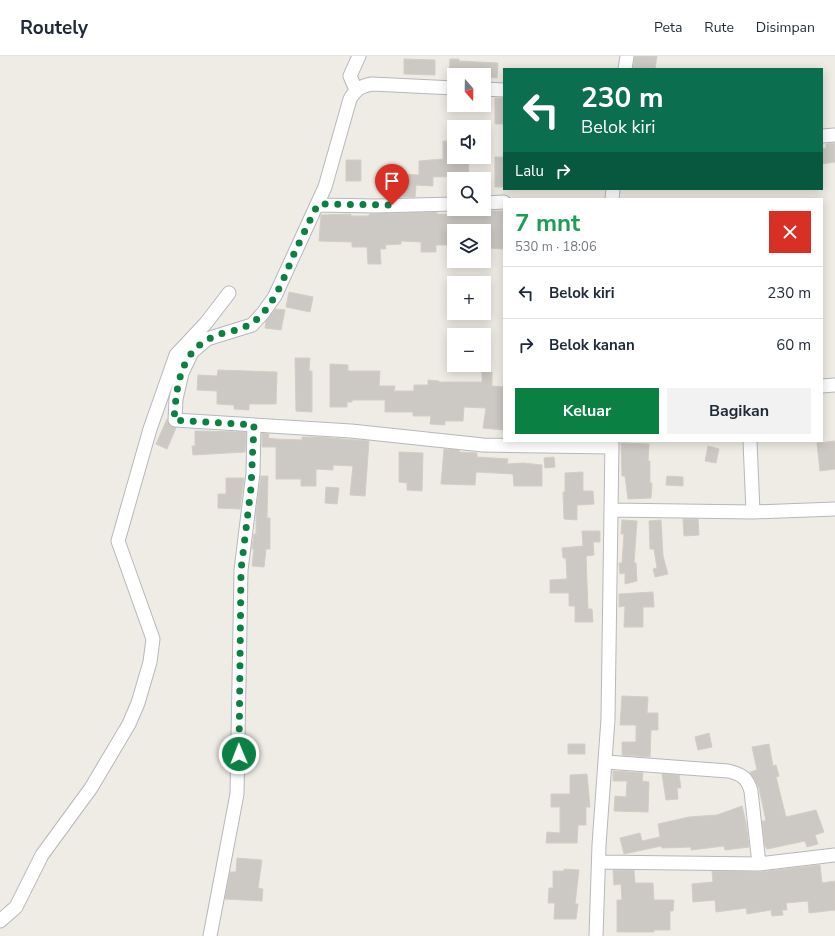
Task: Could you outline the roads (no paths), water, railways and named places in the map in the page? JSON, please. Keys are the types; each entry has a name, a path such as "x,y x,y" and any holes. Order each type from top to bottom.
{"street":[{"path":"356,90 350,76 359,56"},
{"path":"625,68 627,56"},
{"path":"447,88 372,84 364,85 356,90 350,99 330,173 318,204 275,296 263,313 249,327 207,339 200,343 192,352 182,372 176,399 174,420 351,430 483,445 612,444 612,510 606,762 599,862 596,936"},
{"path":"491,89 503,90"},
{"path":"823,136 835,135"},
{"path":"491,203 503,202"},
{"path":"318,204 376,206 447,204"},
{"path":"0,921 16,906 42,855 91,788 129,724 138,703 150,662 153,639 118,541 150,429 176,355 206,323 229,293"},
{"path":"823,386 835,385"},
{"path":"210,936 237,794 241,570 252,480 254,425"},
{"path":"750,442 753,512"},
{"path":"612,510 753,512 835,509"},
{"path":"606,762 728,771 742,775 747,779 751,790 759,864"},
{"path":"599,862 759,864 835,854"}]}
